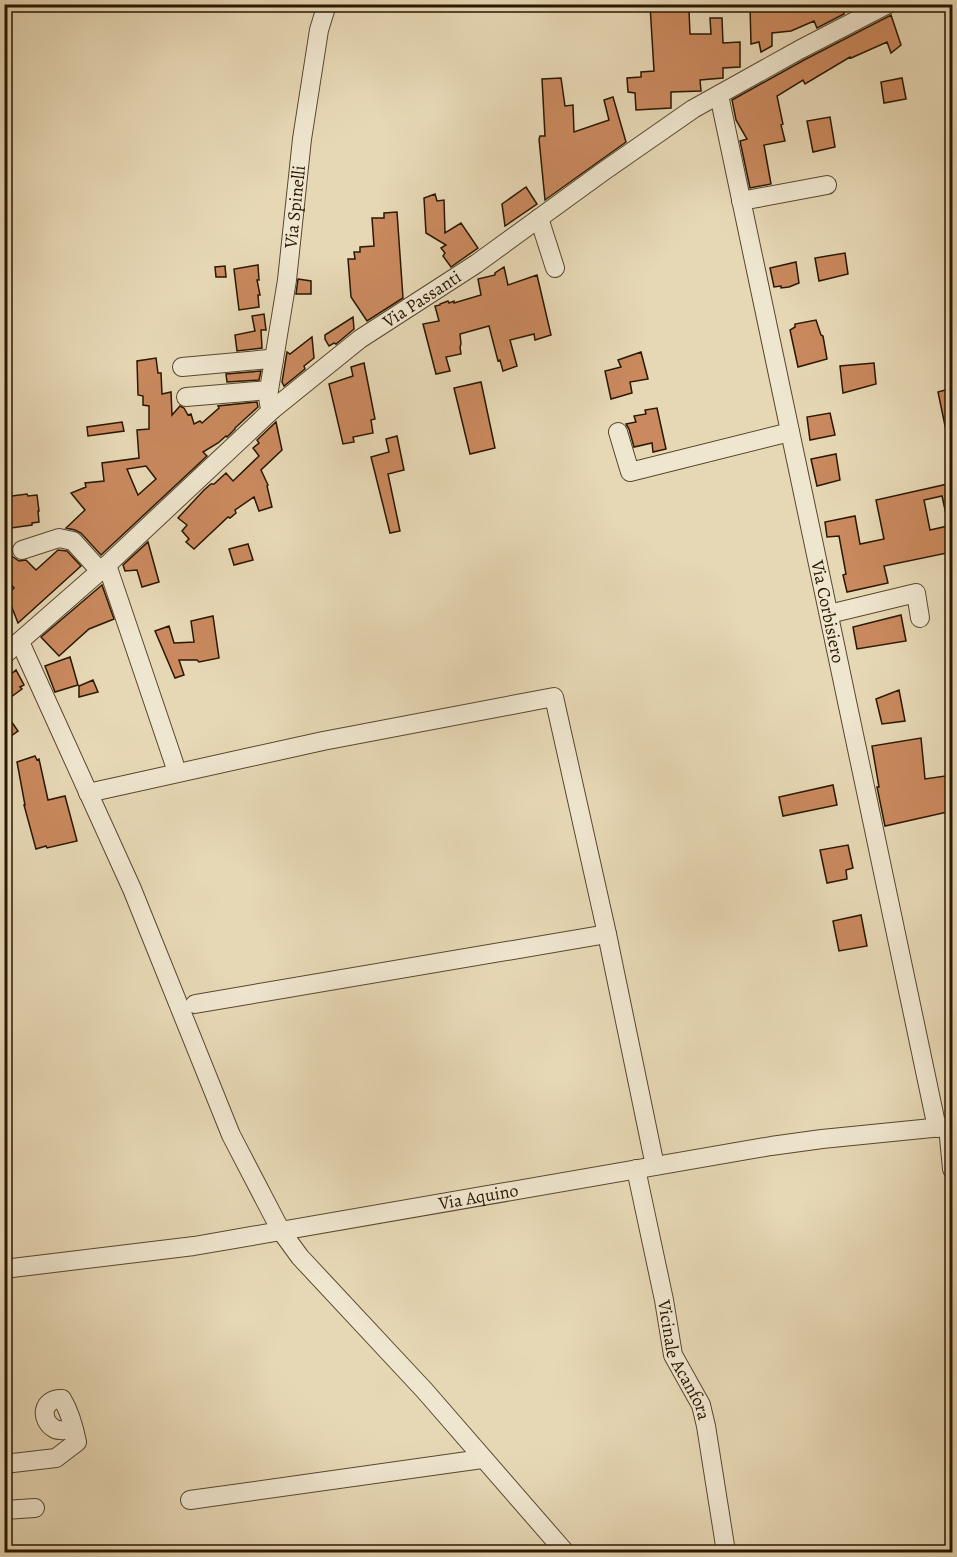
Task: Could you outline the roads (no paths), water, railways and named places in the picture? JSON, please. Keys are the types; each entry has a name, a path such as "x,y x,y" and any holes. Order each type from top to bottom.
{"street":[{"name":"Via Spinelli","path":"272,410 269,404 270,390 287,280 302,139 319,30 327,4"},
{"name":"Via Passanti","path":"4,655 104,568 272,410 360,339 476,264 684,115 799,50 888,4"},
{"name":"Via Corbisiero","path":"719,95 829,614 946,1127 952,1169"},
{"path":"741,201 827,185"},
{"path":"539,218 555,268"},
{"path":"182,367 274,360"},
{"path":"186,398 270,390"},
{"path":"618,432 630,472 790,432"},
{"path":"22,550 59,538 73,541 104,568 174,763"},
{"path":"829,614 916,593 920,618"},
{"path":"20,642 132,889 231,1135 280,1231 300,1257 425,1391 565,1552"},
{"path":"88,792 323,741 554,697 608,934 655,1166"},
{"path":"195,1004 608,934"},
{"name":"Via Aquino","path":"4,1269 194,1246 822,1139 946,1127"},
{"name":"Vicinale Acanfora","path":"636,1169 664,1300 673,1355 701,1405 706,1426 726,1552"},
{"path":"4,1464 56,1458 77,1442 72,1423"},
{"path":"190,1500 483,1459"},
{"path":"4,1510 35,1508"}]}
